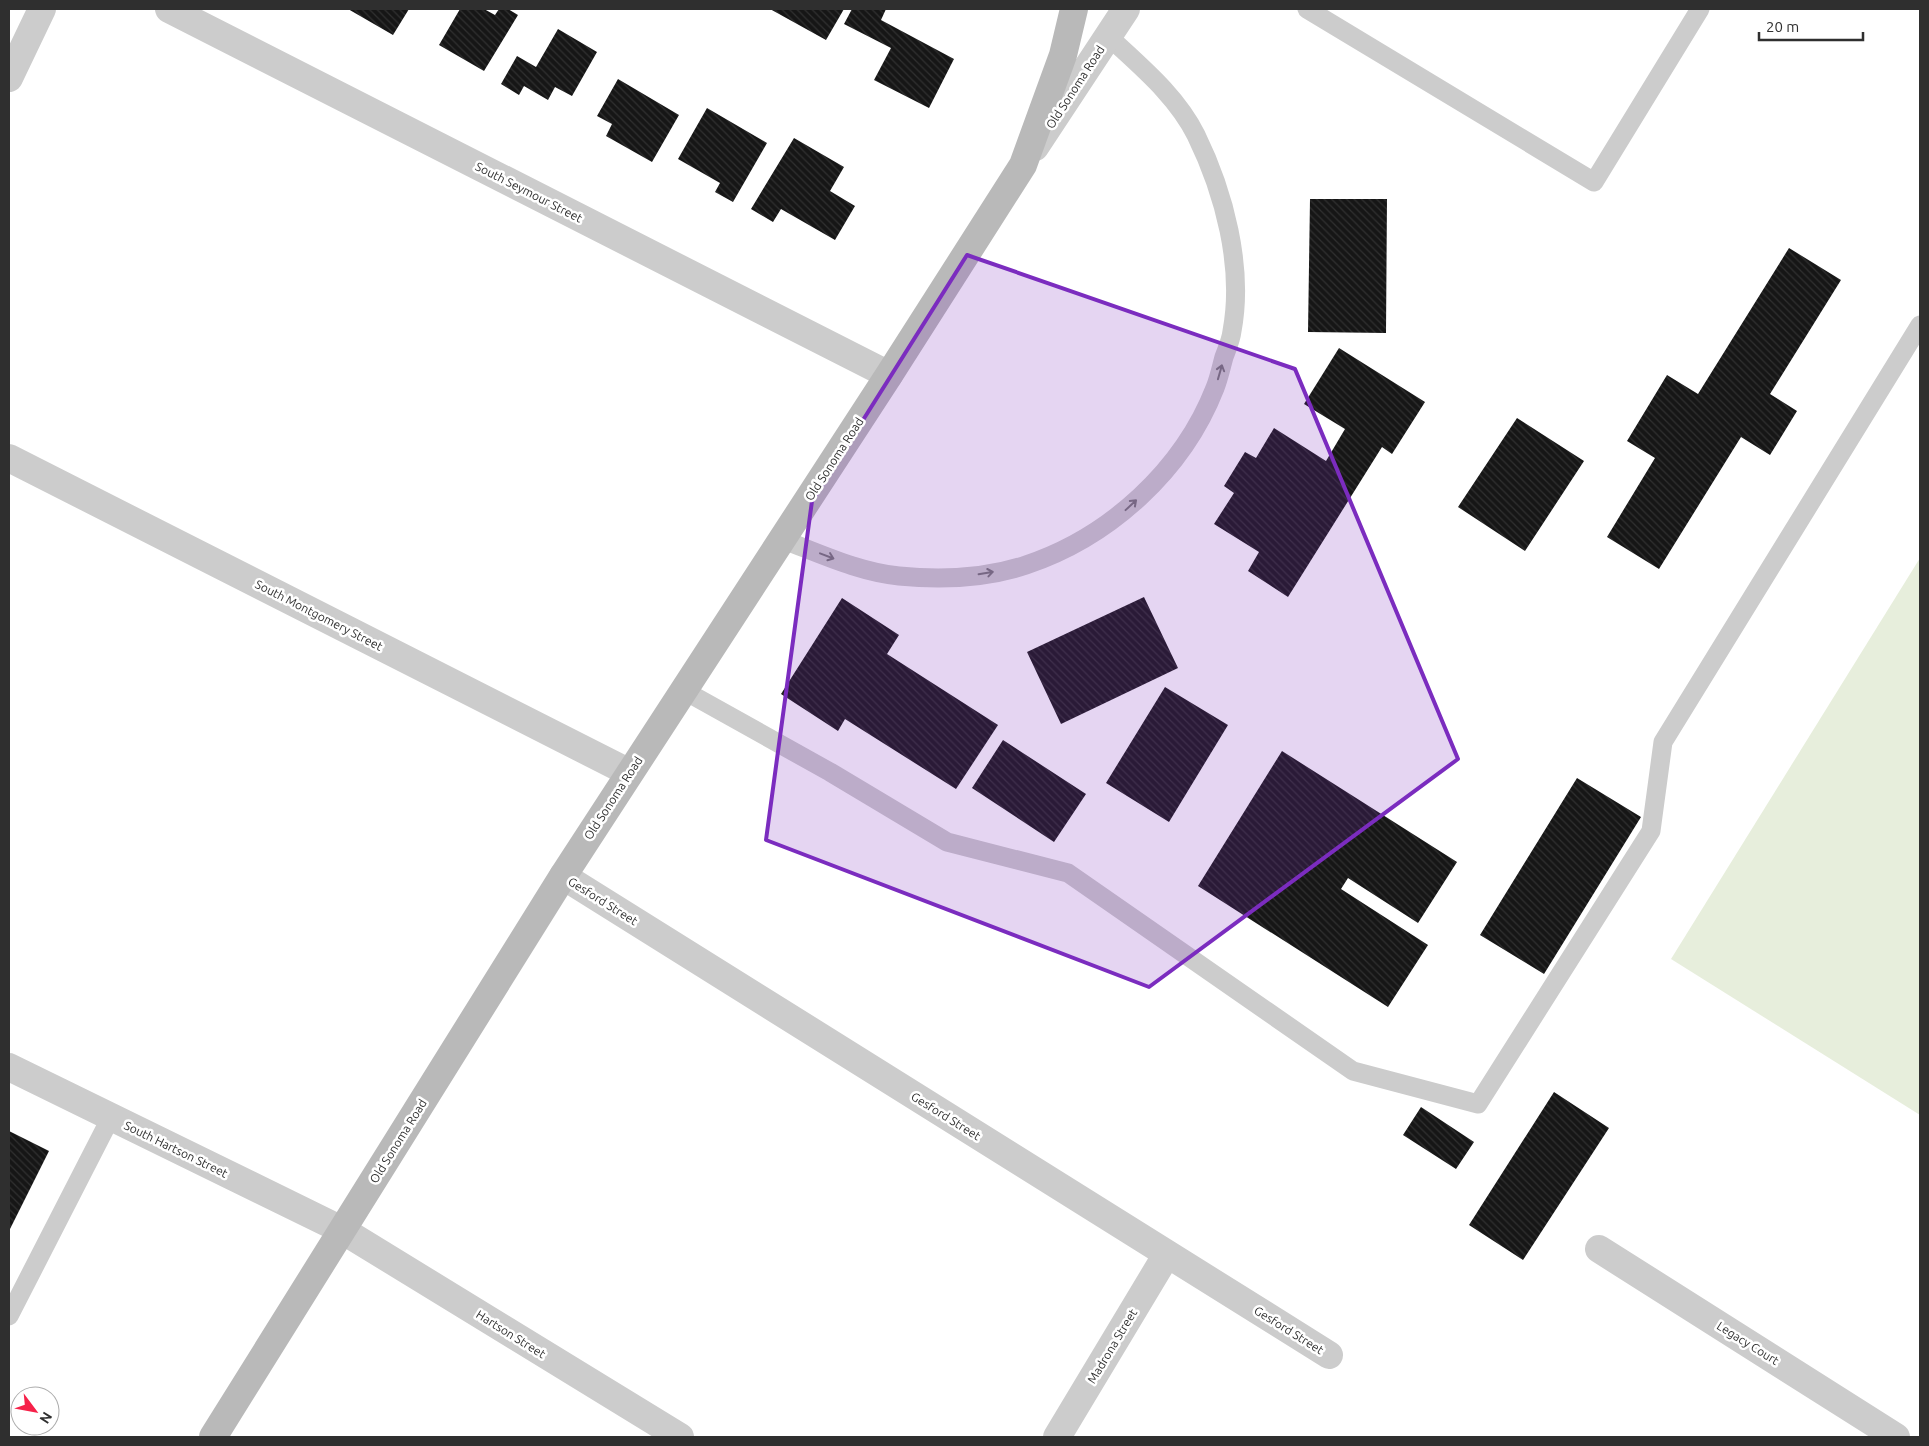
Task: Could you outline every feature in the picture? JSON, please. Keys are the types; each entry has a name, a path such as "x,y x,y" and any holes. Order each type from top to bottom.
{"main road":[{"name":"Old Sonoma Road","path":"213,1437 628,772 889,375 1023,165 1063,55 1074,9"}],"street":[{"path":"9,78 42,9"},
{"name":"South Seymour Street","path":"169,9 889,375"},
{"name":"Old Sonoma Road","path":"1023,165 1126,9"},
{"name":"South Montgomery Street","path":"9,458 628,772"},
{"name":"Gesford Street","path":"562,876 1329,1355"},
{"name":"South Hartson Street","path":"9,1067 342,1230"},
{"name":"Hartson Street","path":"342,1230 680,1437"},
{"name":"Legacy Court","path":"1599,1249 1896,1437"},
{"name":"Madrona Street","path":"1057,1437 1167,1254"}],"lane":[{"path":"1308,9 1594,182 1700,9"},
{"path":"781,539 850,565 897,576 939,578 986,574 1026,565 1072,546 1119,516 1158,479 1194,432 1215,388 1232,331 1236,280 1228,227 1216,182 1195,134 1166,90 1108,36"},
{"path":"683,690 830,772 947,842 1068,873 1353,1070 1478,1104 1651,831 1663,742 1920,325"},
{"path":"9,1316 111,1117"}],"highlighted area":[{"path":"967,255 1295,369 1458,759 1149,987 766,840 812,501"}],"green space":[{"path":"1920,558 1920,1115 1671,959"}],"building":[{"path":"348,9 409,9 393,35"},
{"path":"460,9 484,9 495,15 499,9 508,9 518,15 484,71 439,45"},
{"path":"770,9 844,9 826,40"},
{"path":"852,9 886,9 881,20 954,59 929,108 874,80 891,48 844,24"},
{"path":"558,29 597,52 572,96 555,87 548,100 524,86 519,95 501,84 517,56 536,67"},
{"path":"618,79 679,115 652,162 606,136 612,124 597,116"},
{"path":"707,108 767,143 733,202 715,192 720,183 678,159"},
{"path":"794,138 844,167 830,191 855,206 835,240 781,209 773,222 751,209"},
{"path":"1310,199 1387,199 1386,333 1308,332"},
{"path":"1789,248 1841,280 1770,394 1797,411 1770,455 1741,437 1659,569 1607,537 1655,458 1627,441 1667,375 1698,394"},
{"path":"1339,348 1425,402 1392,454 1382,447 1288,597 1248,571 1259,552 1214,524 1234,493 1224,486 1245,452 1256,458 1274,428 1326,461 1345,429 1304,404"},
{"path":"1517,418 1584,461 1525,551 1458,507"},
{"path":"1144,597 1178,668 1061,724 1027,652"},
{"path":"842,598 899,635 887,654 998,725 956,789 845,719 838,731 781,694"},
{"path":"1165,687 1228,725 1169,822 1106,783"},
{"path":"1003,740 1086,794 1054,842 972,788"},
{"path":"1282,751 1457,862 1418,923 1348,878 1341,889 1428,945 1388,1007 1198,886"},
{"path":"1577,778 1641,817 1544,974 1480,935"},
{"path":"1554,1092 1609,1128 1523,1260 1469,1225"},
{"path":"1421,1107 1474,1142 1456,1169 1403,1135"},
{"path":"9,1131 49,1151 9,1231"}]}
